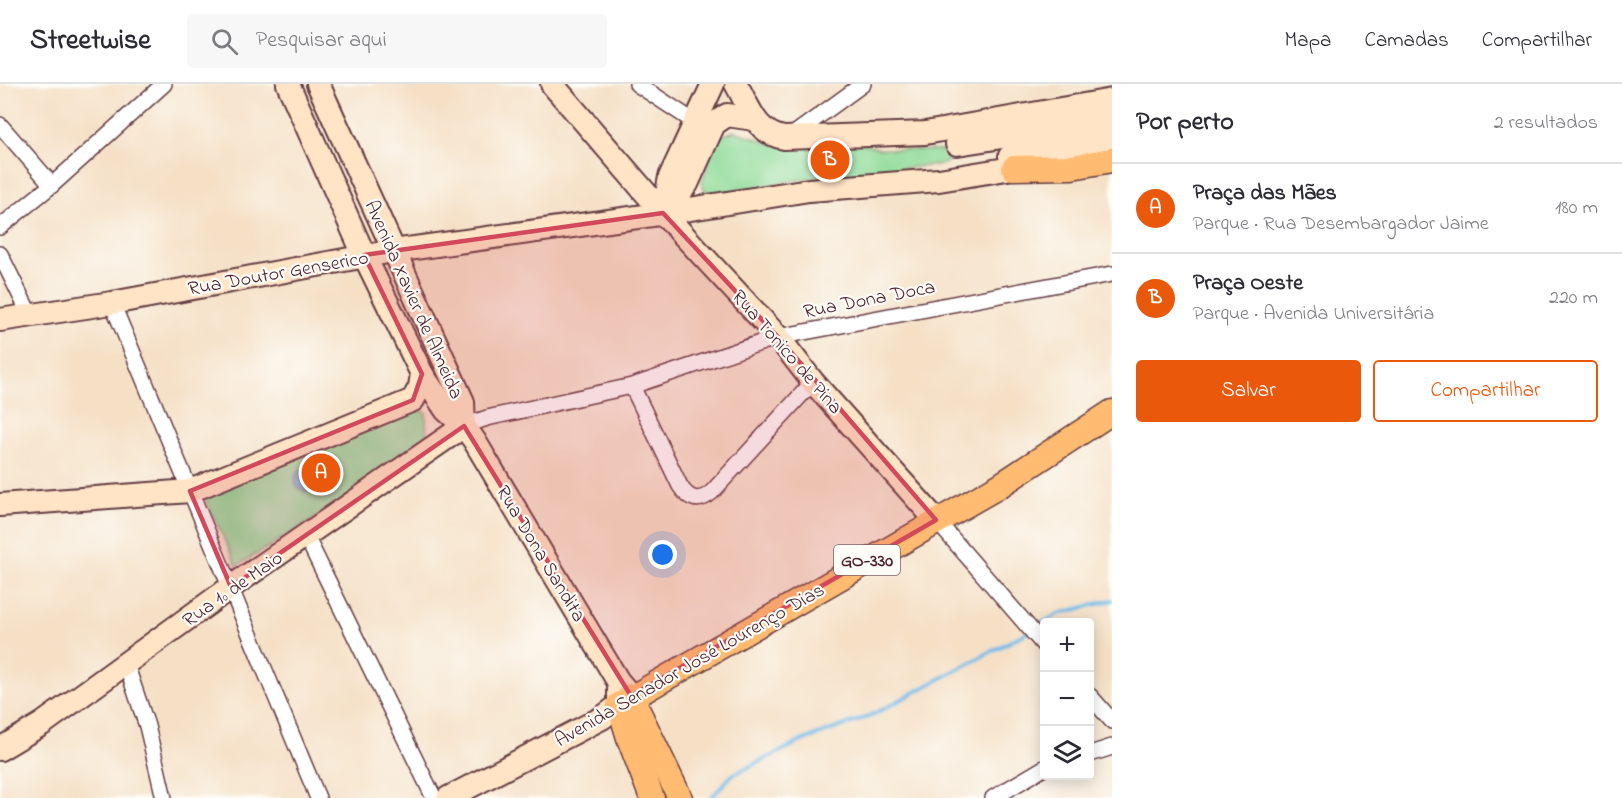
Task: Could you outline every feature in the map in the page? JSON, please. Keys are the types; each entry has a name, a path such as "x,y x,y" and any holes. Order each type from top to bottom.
{"main road":[{"name":"Avenida Xavier de Almeida","path":"288,84 364,255 422,374 446,410 464,426"},
{"name":"Avenida Xavier de Almeida","path":"318,84 463,402 464,426"},
{"name":"Rua Tonico de Pina","path":"552,84 663,213 778,336 813,382 936,520"},
{"path":"663,213 670,177 713,84"},
{"path":"736,84 754,119 771,135 790,138 925,133 1112,100"},
{"path":"663,213 687,184 714,124 728,116 754,119"},
{"path":"873,136 917,146 945,146 1112,120"},
{"path":"905,183 966,164 1112,137"},
{"path":"905,183 1014,168 1112,150"},
{"path":"1014,168 1072,167 1112,160"},
{"name":"Rua Doutor Genserico","path":"0,320 112,303 364,255 809,190 905,183"},
{"path":"0,505 190,491 413,400 420,387 422,374"},
{"path":"413,400 425,405 434,414 439,427 438,441"},
{"name":"Avenida Senador José Lourenço Dias","path":"448,798 602,718 623,694 999,486 1109,417"},
{"name":"Rua 1º de Maio","path":"0,749 42,723 438,441 464,426"},
{"name":"Rua Dona Sandita","path":"464,426 623,694"},
{"path":"623,694 630,741 652,798"},
{"path":"623,694 680,798"}],"street":[{"path":"0,227 52,186 164,84"},
{"path":"637,84 696,123"},
{"path":"790,138 863,84"},
{"path":"0,125 52,186"},
{"path":"0,254 30,315"},
{"name":"Rua Dona Doca","path":"464,426 487,418 632,386 778,336 1112,274"},
{"path":"112,303 318,798"},
{"path":"632,386 680,486 686,495 695,500 704,499 712,492 813,382"},
{"name":"Rua Tonico de Pina","path":"936,520 1040,641"},
{"path":"306,536 434,798"},
{"path":"126,664 147,726 164,798"},
{"path":"1094,702 1112,722"},
{"path":"1094,752 1112,747"},
{"path":"993,798 1040,770"}],"highlighted area":[{"path":"663,213 778,337 936,520 631,696 464,426 231,587 190,491 413,400 422,374 364,255"}],"green space":[{"path":"734,131 786,148 864,144 880,149 942,151 957,156 943,164 803,179 709,196 701,184 717,138"},
{"path":"414,407 426,413 427,443 334,507 237,566 204,496"}],"water":[{"path":"302,469 310,469 317,476 317,484 310,491 302,491 295,484 295,476"}],"waterway":[{"path":"1034,628 1058,614 1112,600"},
{"path":"711,798 732,775 804,740 870,716 1028,632"}],"place":[{"name":"Praça Oeste","path":"830,160"},
{"name":"Praça das Mães","path":"321,473"}]}
